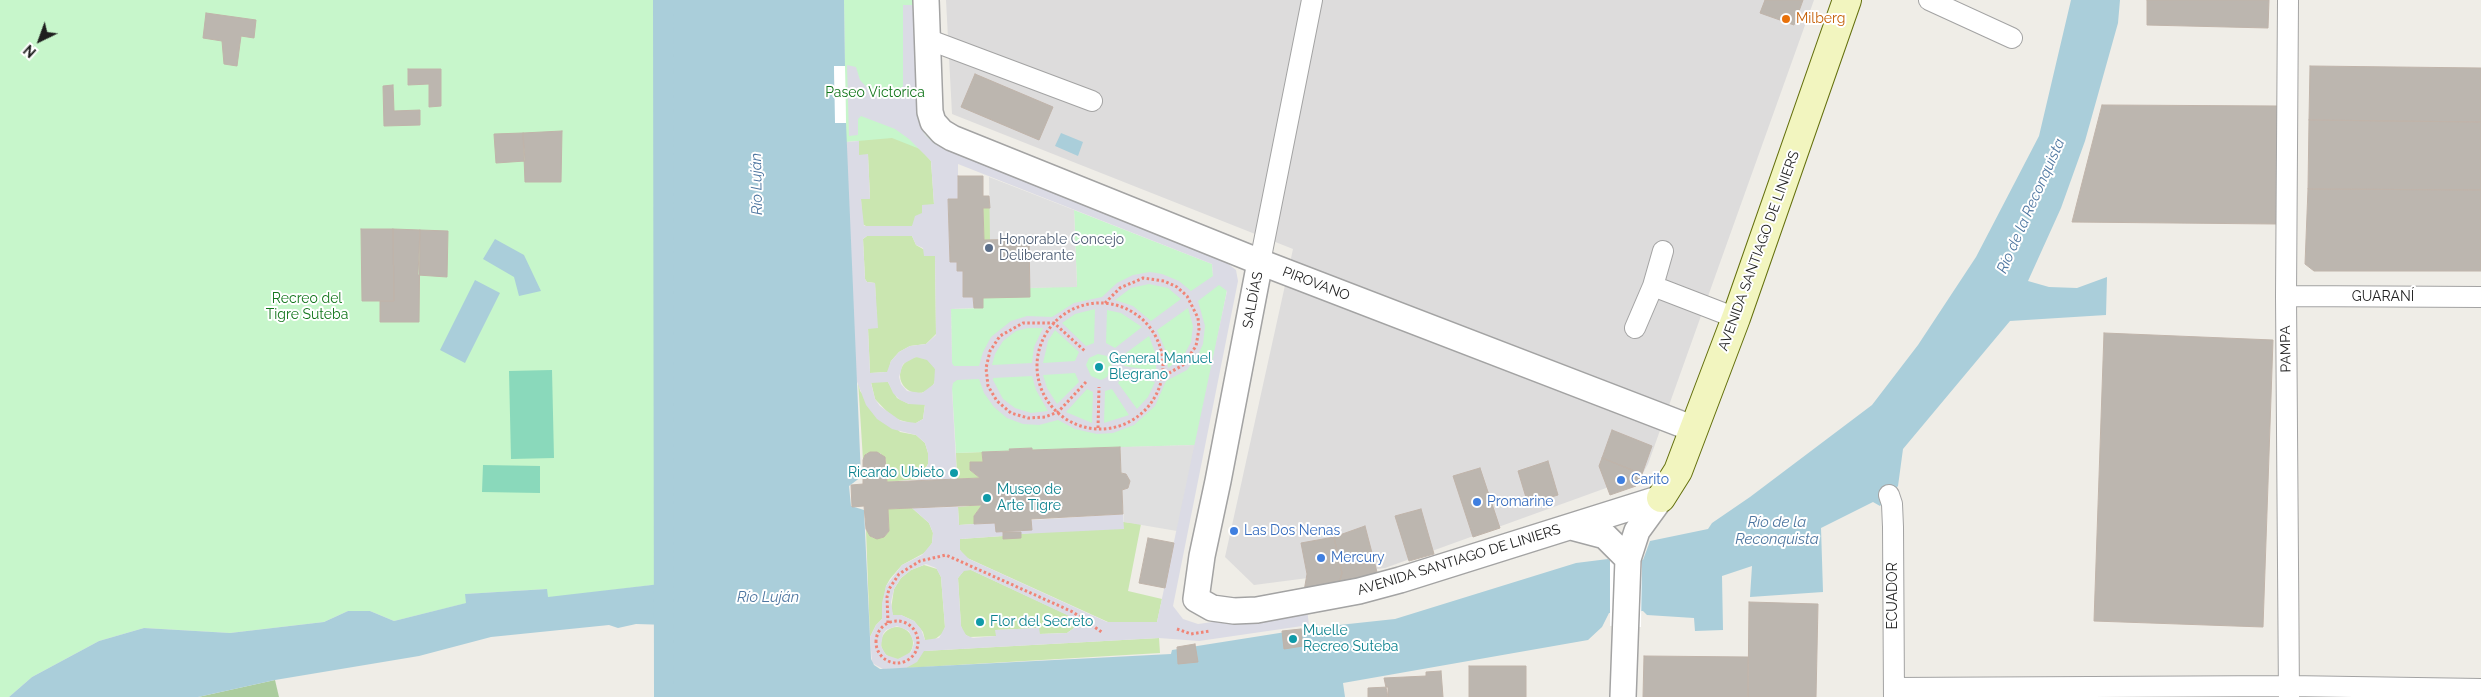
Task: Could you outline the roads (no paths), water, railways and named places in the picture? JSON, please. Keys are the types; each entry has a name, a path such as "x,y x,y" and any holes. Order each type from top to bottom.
{"main road":[{"name":"AVENIDA SANTIAGO DE LINIERS","path":"1661,498 1678,471 1736,318 1847,0"}],"street":[{"path":"926,0 927,38 1092,101"},
{"name":"SALDÍAS","path":"1196,599 1202,556 1312,0"},
{"path":"1929,0 2012,38"},
{"name":"PAMPA","path":"2288,0 2286,296 2289,692"},
{"name":"PIROVANO","path":"927,38 928,100 933,122 942,132 952,138 1260,262 1694,429"},
{"path":"1635,328 1653,286 1663,251"},
{"path":"1653,286 1736,318"},
{"name":"GUARANÍ","path":"2286,296 2481,297"},
{"name":"ECUADOR","path":"1889,496 1892,520 1894,693"},
{"name":"AVENIDA SANTIAGO DE LINIERS","path":"1196,599 1212,608 1234,611 1257,610 1359,591 1661,498"},
{"name":"AVENIDA SANTIAGO DE LINIERS","path":"1623,697 1624,626 1628,559 1637,531 1661,498"},
{"path":"1571,527 1605,536 1628,559"},
{"path":"1894,693 2289,692 2481,689"}],"water":[{"path":"665,0 844,0 845,66 834,66 836,123 846,123 861,477 849,486 851,506 864,510 871,659 874,665 880,669 1171,654 1172,650 1311,628 1395,619 1576,563 1608,559 1615,565 1643,560 1650,541 1708,529 1712,523 1750,497 1872,405 1918,345 1976,257 2039,136 2071,0 2120,0 2118,23 2085,141 2061,208 2028,281 2049,287 2077,288 2107,277 2106,315 2010,321 1903,449 1898,486 1880,506 1873,502 1821,528 1823,592 1750,597 1752,566 1722,576 1723,630 1695,631 1694,618 1647,615 1643,611 1609,613 1602,627 1588,640 1343,683 1345,697 670,697 669,625 636,624 618,628 609,625 491,637 419,656 275,680 198,697 9,697 32,677 99,641 144,628 230,633 324,622 348,611 370,611 394,621 466,603 465,594 547,589 548,597 669,583 672,502 667,452 665,271 671,152 664,138"},
{"path":"1061,133 1083,142 1078,156 1055,146"},
{"path":"495,239 524,255 541,291 519,296 514,277 483,259"},
{"path":"475,280 500,293 465,363 440,350"}],"waterway":[{"path":"663,0 664,697"}],"place":[{"name":"Milberg","path":"1786,19"},
{"name":"Honorable Concejo Deliberante","path":"989,248"},
{"name":"General Manuel Blegrano","path":"1099,367"},
{"name":"Ricardo Ubieto","path":"954,473"},
{"name":"Carito","path":"1621,480"},
{"name":"Museo de Arte Tigre","path":"987,498"},
{"name":"Promarine","path":"1477,502"},
{"name":"Las Dos Nenas","path":"1234,531"},
{"name":"Mercury","path":"1321,558"},
{"name":"Flor del Secreto","path":"980,622"},
{"name":"Muelle Recreo Suteba","path":"1293,639"}],"park label":[{"name":"Paseo Victorica","path":"875,93"},
{"name":"Recreo del Tigre Suteba","path":"307,308"}],"water label":[{"name":"Río Luján","path":"757,184"},
{"name":"Río de la Reconquista","path":"2031,206"},
{"name":"Río de la Reconquista","path":"1777,530"},
{"name":"Río Luján","path":"768,597"}]}
